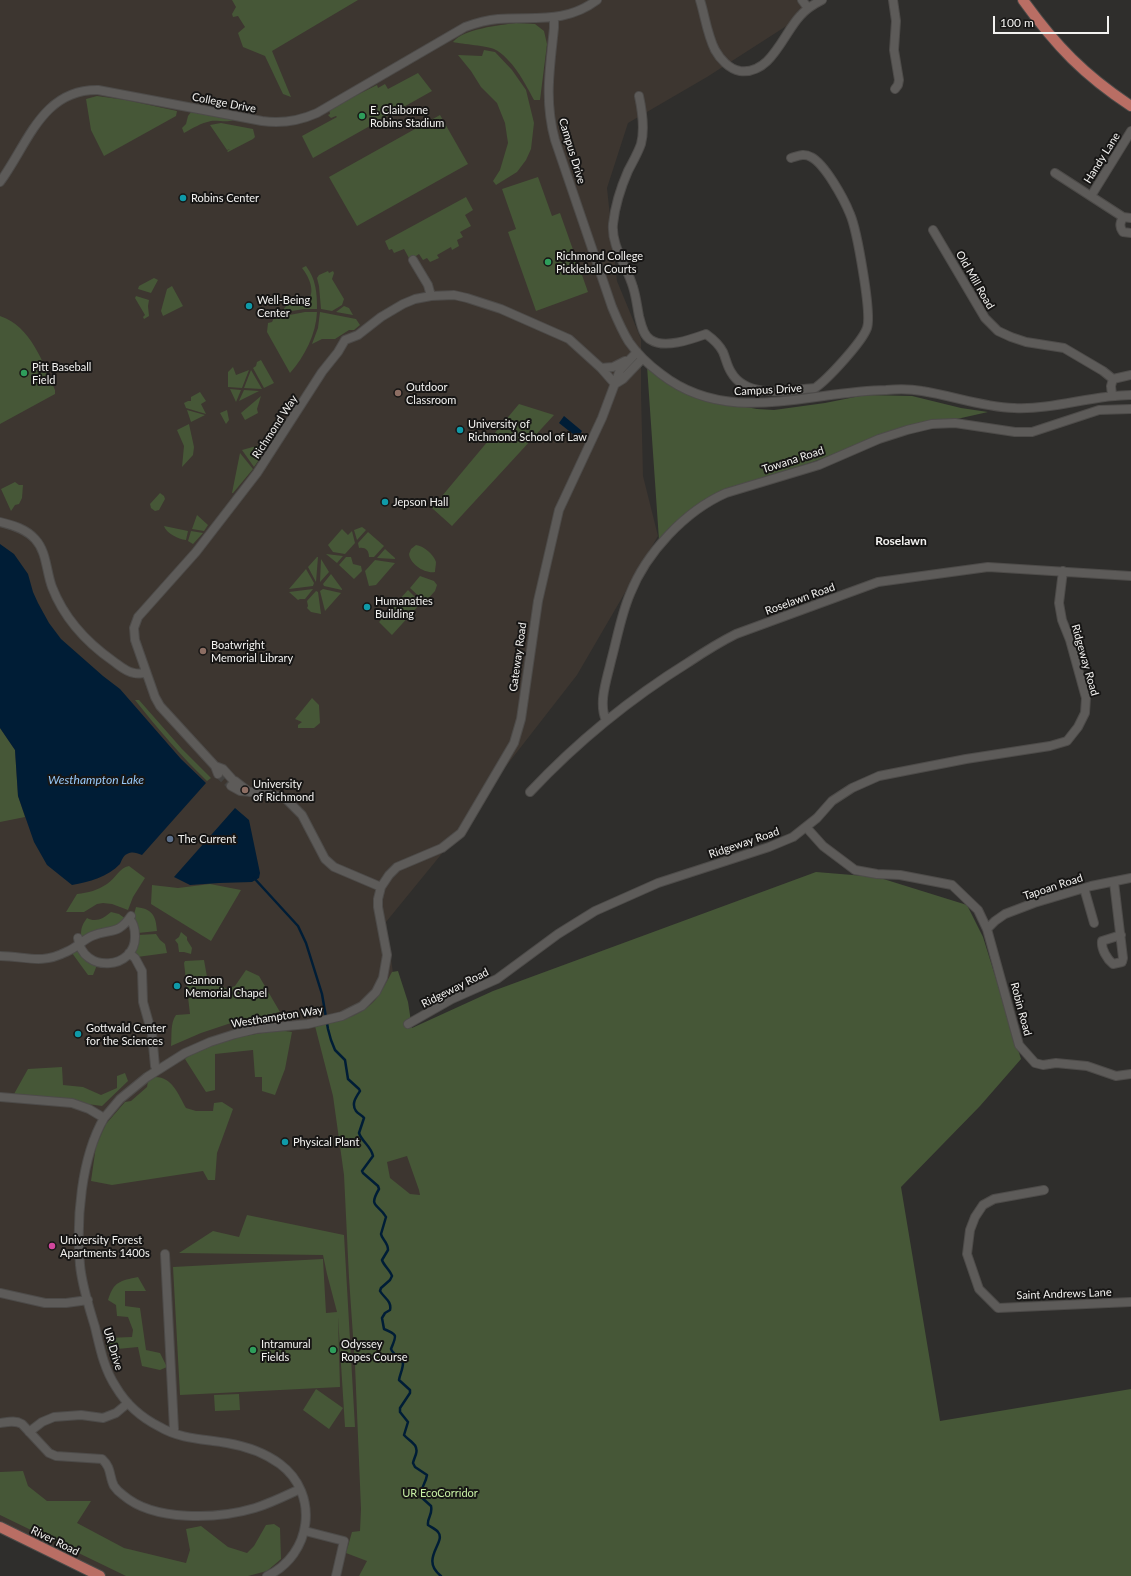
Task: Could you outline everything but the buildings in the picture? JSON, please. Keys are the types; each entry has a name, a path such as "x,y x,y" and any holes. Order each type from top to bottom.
{"main road":[{"path":"1023,0 1038,21 1072,60 1103,87 1131,106"},
{"name":"River Road","path":"0,1527 100,1576"}],"street":[{"name":"College Drive","path":"0,182 43,115 60,100 73,93 87,90 98,90 262,121 295,121 317,113 465,27 495,19 554,18 584,8 597,0"},
{"path":"700,0 715,50 729,66 742,71 750,71 759,67 768,60 794,22 808,8 822,0"},
{"path":"802,0 808,8"},
{"path":"893,0 896,21 894,50 899,80 895,89"},
{"name":"Campus Drive","path":"554,18 548,95 553,133 612,307 626,335 642,359 675,384 699,396 740,404 774,402 885,390 907,390 942,395 984,406 1016,408 1042,407 1096,397"},
{"path":"639,96 642,110 641,144 620,192 616,207 613,231 616,245 634,288 637,309 644,333 650,340 657,343 666,344 684,341 706,334 716,342 722,351 735,378 747,387 770,391 815,388"},
{"name":"Handy Lane","path":"1091,196 1131,131"},
{"path":"791,158 807,155 812,157 824,167 848,210 856,234 868,306 868,324 860,340 815,388 808,398"},
{"name":"Handy Lane","path":"1055,173 1127,218"},
{"name":"Handy Lane","path":"1127,218 1121,221 1121,229 1123,232 1131,233"},
{"name":"Old Mill Road","path":"933,230 985,318 998,331 1026,342 1064,348 1103,371 1113,379"},
{"path":"413,260 428,285 431,296"},
{"name":"Richmond Way","path":"381,887 334,866 325,859 302,815 286,799 267,793 240,791 160,706 146,673 134,634 138,617 196,552 257,474 322,372 338,352 345,340 358,335 403,304 415,299 431,296 454,295 501,309 569,339 601,368 615,384"},
{"name":"Gateway Road","path":"381,887 388,875 397,867 442,848 461,833 514,743 521,719 538,600 559,510 602,418 620,370 637,352"},
{"name":"Gateway Road","path":"601,368 613,367 629,359"},
{"name":"Gateway Road","path":"615,384 623,379 642,359"},
{"path":"1112,395 1111,386 1113,379 1131,375"},
{"path":"1099,410 1096,397 1131,395"},
{"name":"Towana Road","path":"606,720 602,707 608,673 619,629 634,583 662,542 712,498 819,465 879,439 932,424 955,423 1015,432 1032,432 1099,410 1131,409"},
{"path":"0,522 24,530 38,543 44,555 52,586 60,604 81,634 104,655 126,670 133,673 146,673"},
{"name":"Roselawn Road","path":"530,792 606,720 666,676 719,643 736,634 878,582 988,567 1131,576"},
{"name":"Ridgeway Road","path":"408,1024 452,999 497,979 558,934 595,911 658,883 769,847 793,837 817,818 832,801 852,788 879,776 966,759 1050,746 1067,741 1078,727 1085,714 1086,698 1070,640 1062,620 1059,603 1063,571"},
{"name":"Robin Road","path":"806,827 823,846 855,870 877,874 900,875 952,886 978,910 987,929 1019,1045 1035,1063 1043,1065 1056,1063 1087,1066 1116,1076 1131,1074"},
{"name":"Tapoan Road","path":"987,929 1005,914 1034,903 1084,888 1131,878"},
{"path":"1114,882 1121,935"},
{"name":"Westhampton Way","path":"104,1118 120,1099 147,1077 165,1064 198,1046 246,1031 316,1022 333,1018 350,1013 368,1000 376,992 383,978 387,956 386,942 378,907 381,887"},
{"path":"1084,888 1094,923"},
{"path":"0,956 28,960 46,959 60,955 79,941 120,929 130,917 136,938 129,952 123,958 116,962 99,963 87,957 79,941"},
{"path":"129,952 135,958 142,971 143,1002 152,1034 156,1066"},
{"path":"0,1097 72,1103 83,1106 104,1118"},
{"name":"UR Drive","path":"104,1118 90,1148 86,1166 81,1198 79,1235 80,1265 106,1368 116,1388 128,1403 154,1424 174,1434 236,1445 252,1450 270,1458 287,1470 300,1488 306,1505 304,1531 298,1547 288,1562 282,1568 267,1576"},
{"name":"Saint Andrews Lane","path":"1044,1190 994,1199 983,1205 975,1217 970,1230 967,1254 979,1289 998,1308 1131,1302"},
{"path":"165,1254 174,1429"},
{"path":"0,1293 45,1303 66,1303 88,1300"},
{"path":"29,1432 47,1419 54,1417 81,1416 103,1418 116,1413 128,1403"},
{"path":"0,1423 19,1422 45,1450 56,1456 102,1459 108,1466 114,1486 123,1495 144,1508 157,1513 192,1515 232,1513 271,1503 300,1488"},
{"path":"304,1531 344,1541 336,1576"}],"shaded area":[{"name":"University of Richmond","path":"0,0 807,0 802,16 707,77 628,123 607,188 617,281 641,339 643,476 658,536 577,675 503,770 444,851 386,922 393,973 531,1576 100,1576 0,1527"}],"green space":[{"path":"232,0 358,0 272,51 291,97 283,94 265,56 243,47 238,33 245,27 238,16 233,17 232,14 236,7"},
{"path":"516,23 535,24 544,31 547,44 540,100 534,100 517,72 507,58 501,53 491,48 453,42 465,34 473,31 492,26"},
{"path":"484,50 495,52 512,70 526,90 534,123 531,149 526,160 517,172 496,185 493,181 500,170 508,143 505,123 497,103 481,87 471,71 458,55 482,56"},
{"name":"E. Claiborne Robins Stadium","path":"418,73 432,91 313,158 302,136 337,117 331,118 328,115 330,114 329,109 377,85 378,88 385,84 388,89"},
{"path":"97,96 126,100 177,111 176,116 104,156 91,130 86,99"},
{"path":"191,112 233,120 207,122 184,133 182,128 186,124 188,116"},
{"path":"440,115 468,164 357,226 329,177"},
{"path":"221,123 253,129 255,137 228,152 227,151 230,149 227,150 210,125"},
{"name":"Richmond College Pickleball Courts","path":"538,177 552,216 560,213 588,292 536,311 508,232 516,229 502,189"},
{"path":"466,197 473,210 465,215 471,226 460,232 463,237 457,240 459,246 452,250 451,247 437,255 439,258 430,262 427,258 423,260 419,254 410,260 404,249 394,253 392,249 389,250 385,241"},
{"path":"306,266 312,276 315,286 317,309 304,309 280,313 288,304 305,303 309,300 311,296 310,281 302,268"},
{"path":"328,271 329,273 333,271 334,273 332,279 344,299 342,305 332,311 321,309 317,278 319,275"},
{"path":"154,278 158,280 151,293 138,289 139,286"},
{"path":"172,286 183,306 163,316 161,311 167,289"},
{"path":"136,296 149,300 149,316 144,319 143,317 145,315 135,298"},
{"path":"344,306 349,308 353,315 336,312"},
{"path":"305,312 317,312 316,320 309,344 290,373 267,332 268,323 272,322 274,318"},
{"path":"320,312 356,319 360,325 354,330 349,330 335,339 322,339 312,344 318,328"},
{"name":"Pitt Baseball Field","path":"0,316 11,321 28,337 40,357 55,390 55,394 0,424"},
{"path":"261,360 274,383 264,388 253,368 256,366 257,362"},
{"path":"647,366 703,399 757,409 774,410 825,403 865,395 912,396 961,408 988,412 881,436 821,459 708,498 659,540"},
{"path":"233,367 236,375 249,370 242,388 228,387 228,372"},
{"path":"251,370 262,389 244,388"},
{"path":"230,389 241,390 236,402"},
{"path":"244,390 259,391 239,401"},
{"path":"200,392 206,401 201,404 206,414 186,408 184,403 191,401 191,397"},
{"path":"261,396 257,409 258,413 245,420 241,413"},
{"path":"519,404 554,415 452,526 432,508"},
{"path":"187,410 205,415 191,422"},
{"path":"227,410 229,420 226,424 220,413"},
{"path":"189,424 194,447 193,455 182,467 184,446 177,430"},
{"path":"271,442 254,467 242,450"},
{"path":"240,453 253,469 232,493"},
{"path":"15,482 19,485 23,485 22,498 19,504 15,505 11,511 1,489"},
{"path":"160,493 165,499 159,510 155,511 151,508 150,504"},
{"path":"197,515 208,525 204,531 192,529"},
{"path":"164,526 188,531 186,540 173,535 165,529"},
{"path":"362,527 366,530 357,540 354,530"},
{"path":"342,529 348,535 352,531 355,543 345,554 333,552 328,545"},
{"path":"191,531 203,533 193,544 188,541"},
{"path":"368,532 384,546 374,557 369,557 366,550 359,548 358,543"},
{"path":"416,545 428,551 433,557 436,562 435,572 423,570 412,561 409,554 411,549"},
{"path":"385,549 395,558 395,559 377,558"},
{"path":"326,554 343,556 337,563"},
{"path":"318,557 316,582 308,567"},
{"path":"346,557 351,557 353,564 361,566 362,571 354,579 339,565"},
{"path":"321,559 329,572 320,582"},
{"path":"375,560 395,563 376,585 369,586 365,571"},
{"path":"306,569 314,583 313,586 289,589"},
{"path":"331,574 342,590 324,586 323,584"},
{"path":"420,576 434,581 437,585 435,591 425,602 410,588"},
{"path":"313,589 305,599 298,600 289,592"},
{"path":"323,589 341,593 325,611 320,591"},
{"path":"408,590 421,603 392,635 379,622"},
{"path":"316,591 318,592 321,614 311,612 307,608 307,601"},
{"path":"312,698 319,705 320,723 314,728 298,728 298,725 302,722 295,719"},
{"path":"135,700 139,700 182,749 211,778 207,781 197,772"},
{"path":"0,728 15,750 18,796 25,817 0,822"},
{"path":"129,866 145,878 133,897 128,910 112,904 103,903 97,904 84,912 66,912 77,894 93,891 104,886 120,871"},
{"name":"UR EcoCorridor","path":"816,872 877,877 967,905 983,937 1021,1059 980,1106 901,1187 940,1421 1131,1389 1131,1576 359,1576 367,1561 346,1553 352,1532 360,1531 361,1509 355,1365 344,1175 333,1096 315,1026 348,1018 363,1010 376,999 392,972 398,971 408,1002 412,1028 493,991","holes":["407,1156 420,1195 410,1194 390,1178 387,1162"]},
{"path":"210,884 241,890 211,941 151,904 152,885 178,888"},
{"path":"136,907 146,909 152,914 156,921 157,931 138,933 133,918"},
{"path":"111,912 119,914 126,919 123,925 82,941 81,934 83,924 87,918 97,920"},
{"path":"181,932 187,937 187,940 192,948 191,954 179,952 178,944 175,940 179,937"},
{"path":"156,934 165,944 167,953 137,957 134,952 138,935"},
{"path":"78,949 97,965 93,975 88,975 72,953"},
{"path":"204,960 207,977 227,989 235,986 246,970 259,976 280,1012 231,1023 201,1033 171,1046 174,1018 176,1015 190,1014 184,963 185,961"},
{"path":"279,1030 292,1032 285,1069 275,1095 262,1091 262,1077 255,1077 253,1050 215,1054 215,1090 206,1092 185,1059 198,1049 233,1038"},
{"path":"62,1067 63,1085 83,1087 101,1095 117,1088 117,1076 125,1073 128,1081 102,1106 14,1094 28,1069"},
{"path":"154,1077 160,1077 170,1083 174,1087 186,1108 196,1111 213,1111 214,1103 222,1102 233,1109 217,1153 215,1180 208,1180 203,1171 112,1185 91,1181 96,1146 106,1124 125,1102 131,1101 147,1087 148,1081"},
{"name":"Intramural Fields","path":"247,1215 344,1235 355,1427 345,1427 338,1317 340,1387 180,1395 173,1267 323,1259 326,1313 337,1312 323,1255 179,1253 213,1231 239,1237"},
{"path":"138,1277 146,1291 125,1291 125,1306 140,1308 146,1350 160,1353 167,1367 160,1370 142,1366 138,1347 107,1350 106,1338 132,1337 133,1330 128,1317 117,1316 116,1305 108,1300 110,1294 115,1285 118,1283"},
{"path":"316,1389 343,1408 329,1429 303,1410"},
{"path":"239,1394 240,1410 215,1411 214,1395"},
{"path":"23,1471 28,1486 47,1501 91,1501 77,1523 124,1548 186,1563 190,1550 186,1529 201,1526 228,1547 247,1553 254,1546 266,1525 274,1524 280,1528 281,1559 267,1571 248,1576 126,1576 0,1515 0,1472"}],"water":[{"path":"564,416 582,431 578,438 559,423"},
{"name":"Westhampton Lake","path":"0,544 14,554 28,574 38,603 49,623 61,639 120,689 181,759 206,783 142,855 133,852 129,853 115,869 104,876 85,882 72,885 47,865 34,842 18,796 15,750 0,728"},
{"path":"235,808 249,820 260,873 259,878 252,882 190,885 174,877"}],"waterway":[{"path":"254,878 298,926 306,943 322,994 331,1040 335,1050 345,1060 348,1079 360,1091 354,1103 356,1111 364,1118 359,1133 373,1156 362,1171 378,1186 379,1189 374,1199 374,1203 386,1217 381,1234 388,1250 382,1260 392,1276 380,1291 390,1304 390,1310 385,1313 382,1318 384,1329 395,1336 391,1349 403,1363 399,1380 410,1390 410,1393 400,1408 400,1412 408,1422 404,1435 415,1445 417,1451 413,1463 415,1467 427,1475 420,1496 431,1506 428,1525 435,1529 440,1536 433,1557 433,1563 435,1570 441,1576"}],"tunnel":[{"path":"218,774 231,786"}],"place":[{"name":"E. Claiborne Robins Stadium","path":"362,116"},
{"name":"Robins Center","path":"183,198"},
{"name":"Richmond College Pickleball Courts","path":"548,262"},
{"name":"Well-Being Center","path":"249,306"},
{"name":"Pitt Baseball Field","path":"24,373"},
{"name":"Outdoor Classroom","path":"398,393"},
{"name":"University of Richmond School of Law","path":"460,430"},
{"name":"Jepson Hall","path":"385,502"},
{"name":"Humanaties Building","path":"367,607"},
{"name":"Boatwright Memorial Library","path":"203,651"},
{"name":"University of Richmond","path":"245,790"},
{"name":"The Current","path":"170,839"},
{"name":"Cannon Memorial Chapel","path":"177,986"},
{"name":"Gottwald Center for the Sciences","path":"78,1034"},
{"name":"Physical Plant","path":"285,1142"},
{"name":"University Forest Apartments 1400s","path":"52,1246"},
{"name":"Intramural Fields","path":"253,1350"},
{"name":"Odyssey Ropes Course","path":"333,1350"}],"district":[{"name":"Roselawn","path":"901,541"}]}
